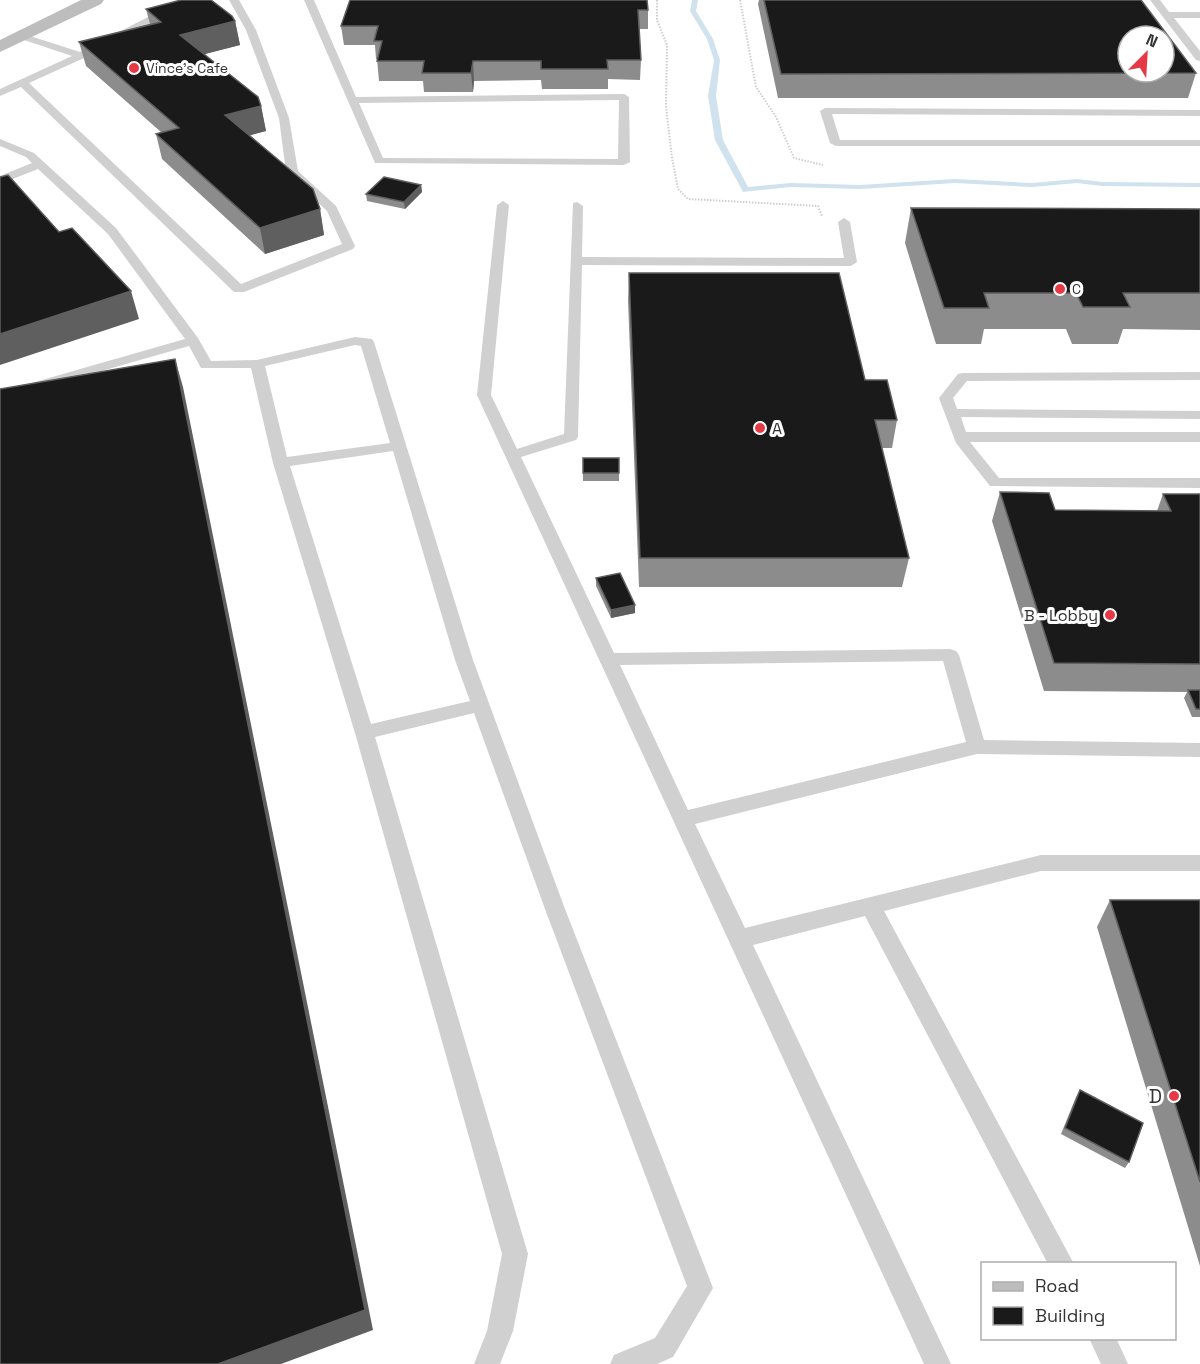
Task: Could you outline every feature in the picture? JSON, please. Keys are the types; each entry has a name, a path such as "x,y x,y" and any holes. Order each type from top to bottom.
{"main road":[{"path":"9,41 95,0"}],"lane":[{"path":"0,93 81,56 188,0"},
{"path":"24,83 239,289 349,246 332,209 292,172 284,118 251,30 234,0"},
{"path":"309,0 352,100 379,161 624,162 624,97 352,100"},
{"path":"1155,0 1200,58"},
{"path":"1167,15 1200,15"},
{"path":"9,41 81,56"},
{"path":"1200,113 1064,127 836,143 825,111 1064,127 1200,143"},
{"path":"0,142 30,155 112,231 194,341 206,365 257,364 355,341 367,342 464,660 555,909 700,1288 664,1348 623,1364"},
{"path":"0,180 39,164"},
{"path":"503,205 484,395 938,1364"},
{"path":"512,455 571,437 577,206"},
{"path":"576,261 851,262 844,222"},
{"path":"0,396 194,341"},
{"path":"257,364 281,463 516,1254 500,1331 488,1364"},
{"path":"1200,376 963,377 946,398 963,443 995,483 1200,483"},
{"path":"952,413 1200,415"},
{"path":"960,437 1200,437"},
{"path":"281,463 399,446"},
{"path":"607,658 950,655 977,747"},
{"path":"363,733 481,705"},
{"path":"683,819 977,747 1200,750"},
{"path":"739,939 1041,863 1200,863"},
{"path":"870,906 1061,1262"},
{"path":"1103,1340 1115,1364"}],"path":[{"path":"657,0 657,20 667,45 666,106 678,189 688,199 818,206 824,223"}],"building":[{"path":"181,0 211,0 232,16 235,21 180,35 258,97 261,106 225,115 313,189 320,209 260,228 156,134 179,128 79,42 161,22 146,9"},
{"path":"350,0 647,0 648,10 638,10 641,60 607,60 608,69 541,69 541,61 473,61 471,73 422,73 424,61 377,61 382,41 374,41 378,26 341,26"},
{"path":"764,0 1141,0 1159,24 1116,24 1116,73 781,74"},
{"path":"1176,46 1196,73 1176,73"},
{"path":"8,175 59,232 72,228 131,291 0,334 0,177"},
{"path":"384,177 421,185 404,202 366,194"},
{"path":"911,208 1200,209 1200,293 1123,293 1130,307 1083,307 1076,293 984,293 989,308 944,308"},
{"name":"A","path":"629,273 839,273 865,380 887,380 897,420 875,420 909,558 640,558"},
{"path":"175,359 365,1310 218,1364 0,1364 0,389"},
{"path":"583,458 619,458 619,473 583,473"},
{"name":"B - Lobby","path":"1000,492 1049,493 1055,510 1171,511 1163,494 1200,494 1200,664 1054,663"},
{"path":"620,573 635,605 611,610 596,578"},
{"path":"1188,690 1200,690 1200,709 1196,709"},
{"path":"1110,900 1200,900 1200,1182"},
{"path":"1080,1090 1143,1123 1129,1162 1065,1128"}],"waterway":[{"path":"695,0 693,11 710,39 717,60 712,96 719,140 746,190 790,185 860,187 955,181 1032,185 1077,181 1102,184 1200,185"}],"place":[{"name":"Vince's Cafe","path":"134,68"},
{"name":"C","path":"1060,289"},
{"name":"A","path":"760,428"},
{"name":"B - Lobby","path":"1110,615"},
{"name":"D","path":"1174,1096"}]}
